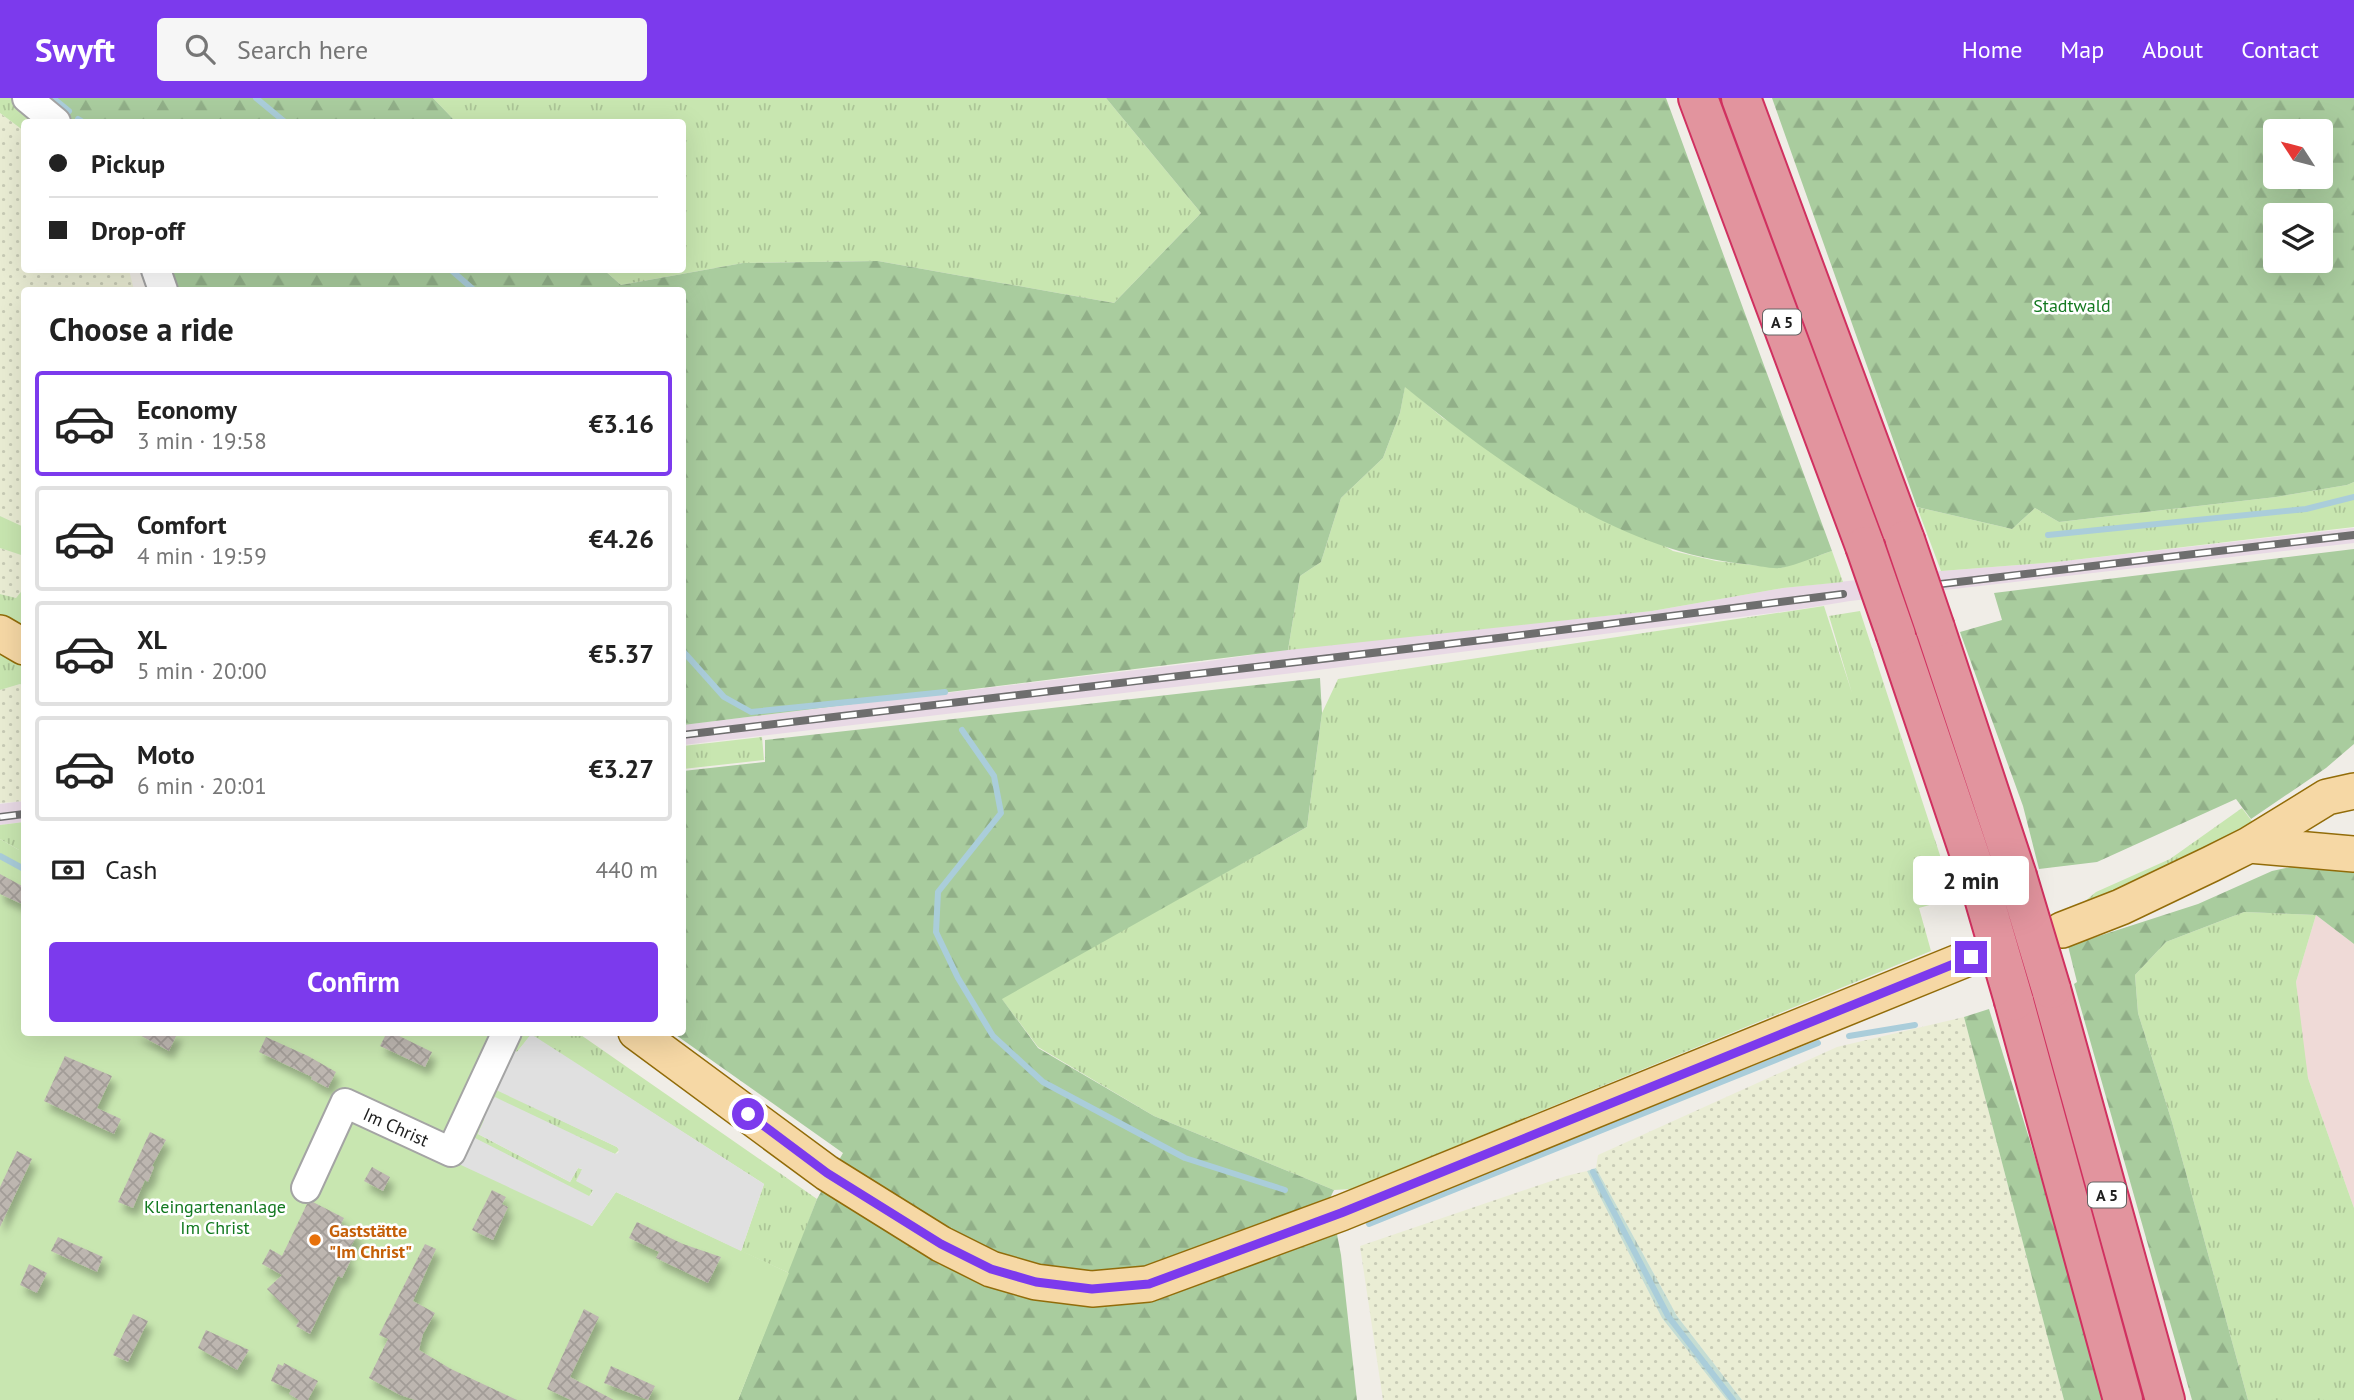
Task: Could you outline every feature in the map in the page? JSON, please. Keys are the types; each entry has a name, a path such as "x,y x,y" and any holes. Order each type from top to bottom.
{"highway":[{"name":"A 5","path":"1698,98 1865,546 1982,891 2123,1400"},
{"name":"A 5","path":"1741,98 1905,540 2017,876 2165,1400"}],"main road":[{"path":"2353,854 2330,828 2345,801 2343,777 2354,768"},
{"path":"2062,930 2132,902 2345,801"},
{"path":"2249,845 2353,854"},
{"path":"641,1036 827,1173 941,1244 991,1269 1025,1279 1092,1289 1149,1284 1341,1213 1971,957"}],"street":[{"path":"27,98 52,119"},
{"name":"Im Christ","path":"306,1188 345,1103 452,1152 505,1036"}],"shaded area":[{"path":"2354,528 2354,543 1850,601 1310,671 686,745 686,725 1203,662 1313,646 1652,611 1783,588 2056,562"},
{"path":"21,801 21,822 0,825 0,804"},
{"path":"2316,915 2354,944 2354,1208 2308,1078 2303,1050 2296,982"},
{"path":"529,1036 534,1036 764,1184 741,1251 616,1192 592,1226 448,1159 511,1050 517,1052","holes":["505,1069 496,1090 617,1147 618,1153 615,1154 495,1097 488,1105","481,1117 484,1120 478,1134 570,1182 578,1168 582,1169 576,1181 593,1190 592,1193 589,1196 473,1137"]}],"green space":[{"path":"0,98 46,98 70,119 21,119 21,129 0,113"},
{"path":"46,98 433,98 453,119 70,119"},
{"path":"433,98 1106,98 1201,213 1114,303 878,261 743,263 621,285 607,273 686,273 686,119 453,119"},
{"path":"1106,98 1666,98 1832,551 1794,565 1772,568 1697,556 1651,542 1563,500 1521,474 1405,387 1400,413 1383,458 1341,498 1321,562 1300,576 1288,650 686,725 686,287 175,287 172,273 607,273 621,285 743,263 878,261 1114,303 1201,213"},
{"name":"Stadtwald","path":"1772,98 2354,98 2354,482 2276,497 2059,522 2035,508 2012,529 1917,507"},
{"path":"0,113 21,129 21,273 130,273 133,287 21,287 21,526 0,516"},
{"path":"1405,386 1443,418 1673,551 1716,561 1781,568 1832,551 1843,582 1783,588 1652,611 1288,650 1300,576 1321,562 1341,498 1383,458 1400,413"},
{"path":"2354,482 2354,527 2056,562 1941,571 1917,507 2012,529 2035,508 2059,522 2276,497"},
{"path":"0,516 21,526 21,555 0,548"},
{"path":"0,548 21,555 21,592 16,598 0,594"},
{"path":"2354,549 2354,744 2326,768 2251,819 2236,799 2097,862 2039,869 2023,806 1960,632 2002,620 1994,593"},
{"path":"21,592 21,684 0,690 0,594 16,598"},
{"path":"1824,606 1852,693 1829,616 1860,611 1954,898 1919,908 1931,951 1351,1189 1334,1190 1154,1116 1038,1047 1001,998 1307,827 1322,713 1338,679"},
{"path":"1320,678 1322,713 1307,827 1002,999 1038,1048 1154,1116 1334,1190 1330,1198 1341,1255 1357,1400 738,1400 817,1199 843,1153 677,1036 686,1036 686,771 765,762 765,740"},
{"path":"21,684 21,801 0,803 0,690"},
{"path":"762,737 764,760 686,769 686,746"},
{"path":"2242,808 2254,824 2086,908 2084,902 2096,892 2170,859"},
{"path":"21,822 21,850 0,839 0,825"},
{"name":"Kleingartenanlage Im Christ","path":"0,839 21,850 21,1036 489,1036 502,1043 451,1152 592,1226 616,1192 789,1273 738,1400 0,1400"},
{"path":"2299,865 2333,865 2354,873 2354,944 2316,915 2244,912 2166,942 2135,975 2138,1013 2172,1122 2248,1400 2192,1400 2074,984 2077,982 2068,946 2198,904 2272,871"},
{"path":"2244,912 2316,915 2296,982 2308,1078 2354,1208 2354,1400 2248,1400 2172,1122 2138,1013 2135,975 2166,942"},
{"path":"1989,1009 2050,1206 2105,1400 2064,1400 1964,1017"},
{"path":"1964,1017 2064,1400 1742,1400 1677,1316 1596,1168 1598,1155 1837,1047"},
{"path":"517,1036 530,1036 517,1052 511,1049"},
{"path":"533,1036 582,1036 817,1199 789,1273 741,1251 764,1184"},
{"path":"505,1069 496,1089 619,1150 615,1154 488,1105"},
{"path":"480,1117 485,1119 478,1134 570,1182 578,1168 582,1169 593,1190 589,1197 472,1137"},
{"path":"1596,1168 1677,1316 1742,1400 1727,1400 1662,1318 1587,1171"},
{"path":"1587,1171 1662,1318 1727,1400 1383,1400 1360,1246"}],"building":[{"path":"0,874 21,885 21,904 0,894"},
{"path":"141,1036 176,1036 169,1051"},
{"path":"385,1036 399,1036 432,1052 425,1067 380,1046"},
{"path":"266,1037 336,1072 328,1088 311,1079 312,1077 259,1052"},
{"path":"65,1056 112,1076 97,1108 121,1119 114,1134 44,1101"},
{"path":"150,1132 166,1140 152,1166 154,1167 148,1182 145,1180 133,1208 118,1202"},
{"path":"17,1151 32,1159 0,1227 0,1187"},
{"path":"372,1167 390,1177 383,1191 364,1181"},
{"path":"492,1190 506,1197 502,1204 508,1207 493,1240 472,1230"},
{"path":"313,1202 344,1218 341,1224 358,1234 345,1257 351,1260 342,1278 338,1276 310,1334 296,1326 299,1321 267,1289 282,1275 262,1264 270,1249 282,1256 307,1204"},
{"path":"637,1222 683,1244 721,1257 708,1283 656,1258 659,1252 629,1238"},
{"path":"58,1237 103,1257 97,1272 51,1251"},
{"path":"425,1244 436,1249 413,1301 435,1313 423,1334 419,1350 451,1369 517,1400 415,1400 369,1378 388,1339 379,1335"},
{"path":"29,1264 47,1273 37,1293 20,1285"},
{"path":"584,1309 599,1317 570,1377 614,1400 571,1400 547,1389"},
{"path":"133,1314 148,1321 128,1362 113,1355"},
{"path":"206,1330 249,1350 237,1370 198,1348"},
{"path":"284,1363 318,1381 308,1400 299,1400 289,1394 291,1390 271,1381 278,1364 283,1366"},
{"path":"611,1366 655,1386 648,1400 604,1383"}],"waterway":[{"path":"53,98 69,111"},
{"path":"256,98 281,119"},
{"path":"454,273 471,287"},
{"path":"2048,535 2306,509 2354,497"},
{"path":"686,654 724,697 751,712 945,692"},
{"path":"962,730 994,776 1001,813 938,892 936,932 958,978 993,1036 1043,1082 1185,1158 1285,1190"},
{"path":"0,856 21,867"},
{"path":"1849,1036 1915,1025"},
{"path":"1369,1224 1818,1043"},
{"path":"1593,1172 1668,1316 1733,1400"}],"railway":[{"path":"1941,584 2354,535"},
{"path":"686,735 1507,637 1843,594"},
{"path":"0,817 21,814"}],"place":[{"name":"Gaststätte \"Im Christ\"","path":"315,1240"}],"route":[{"path":"748,1114 827,1173 941,1244 991,1269 1036,1282 1092,1289 1149,1284 1341,1213 1971,957"}]}
